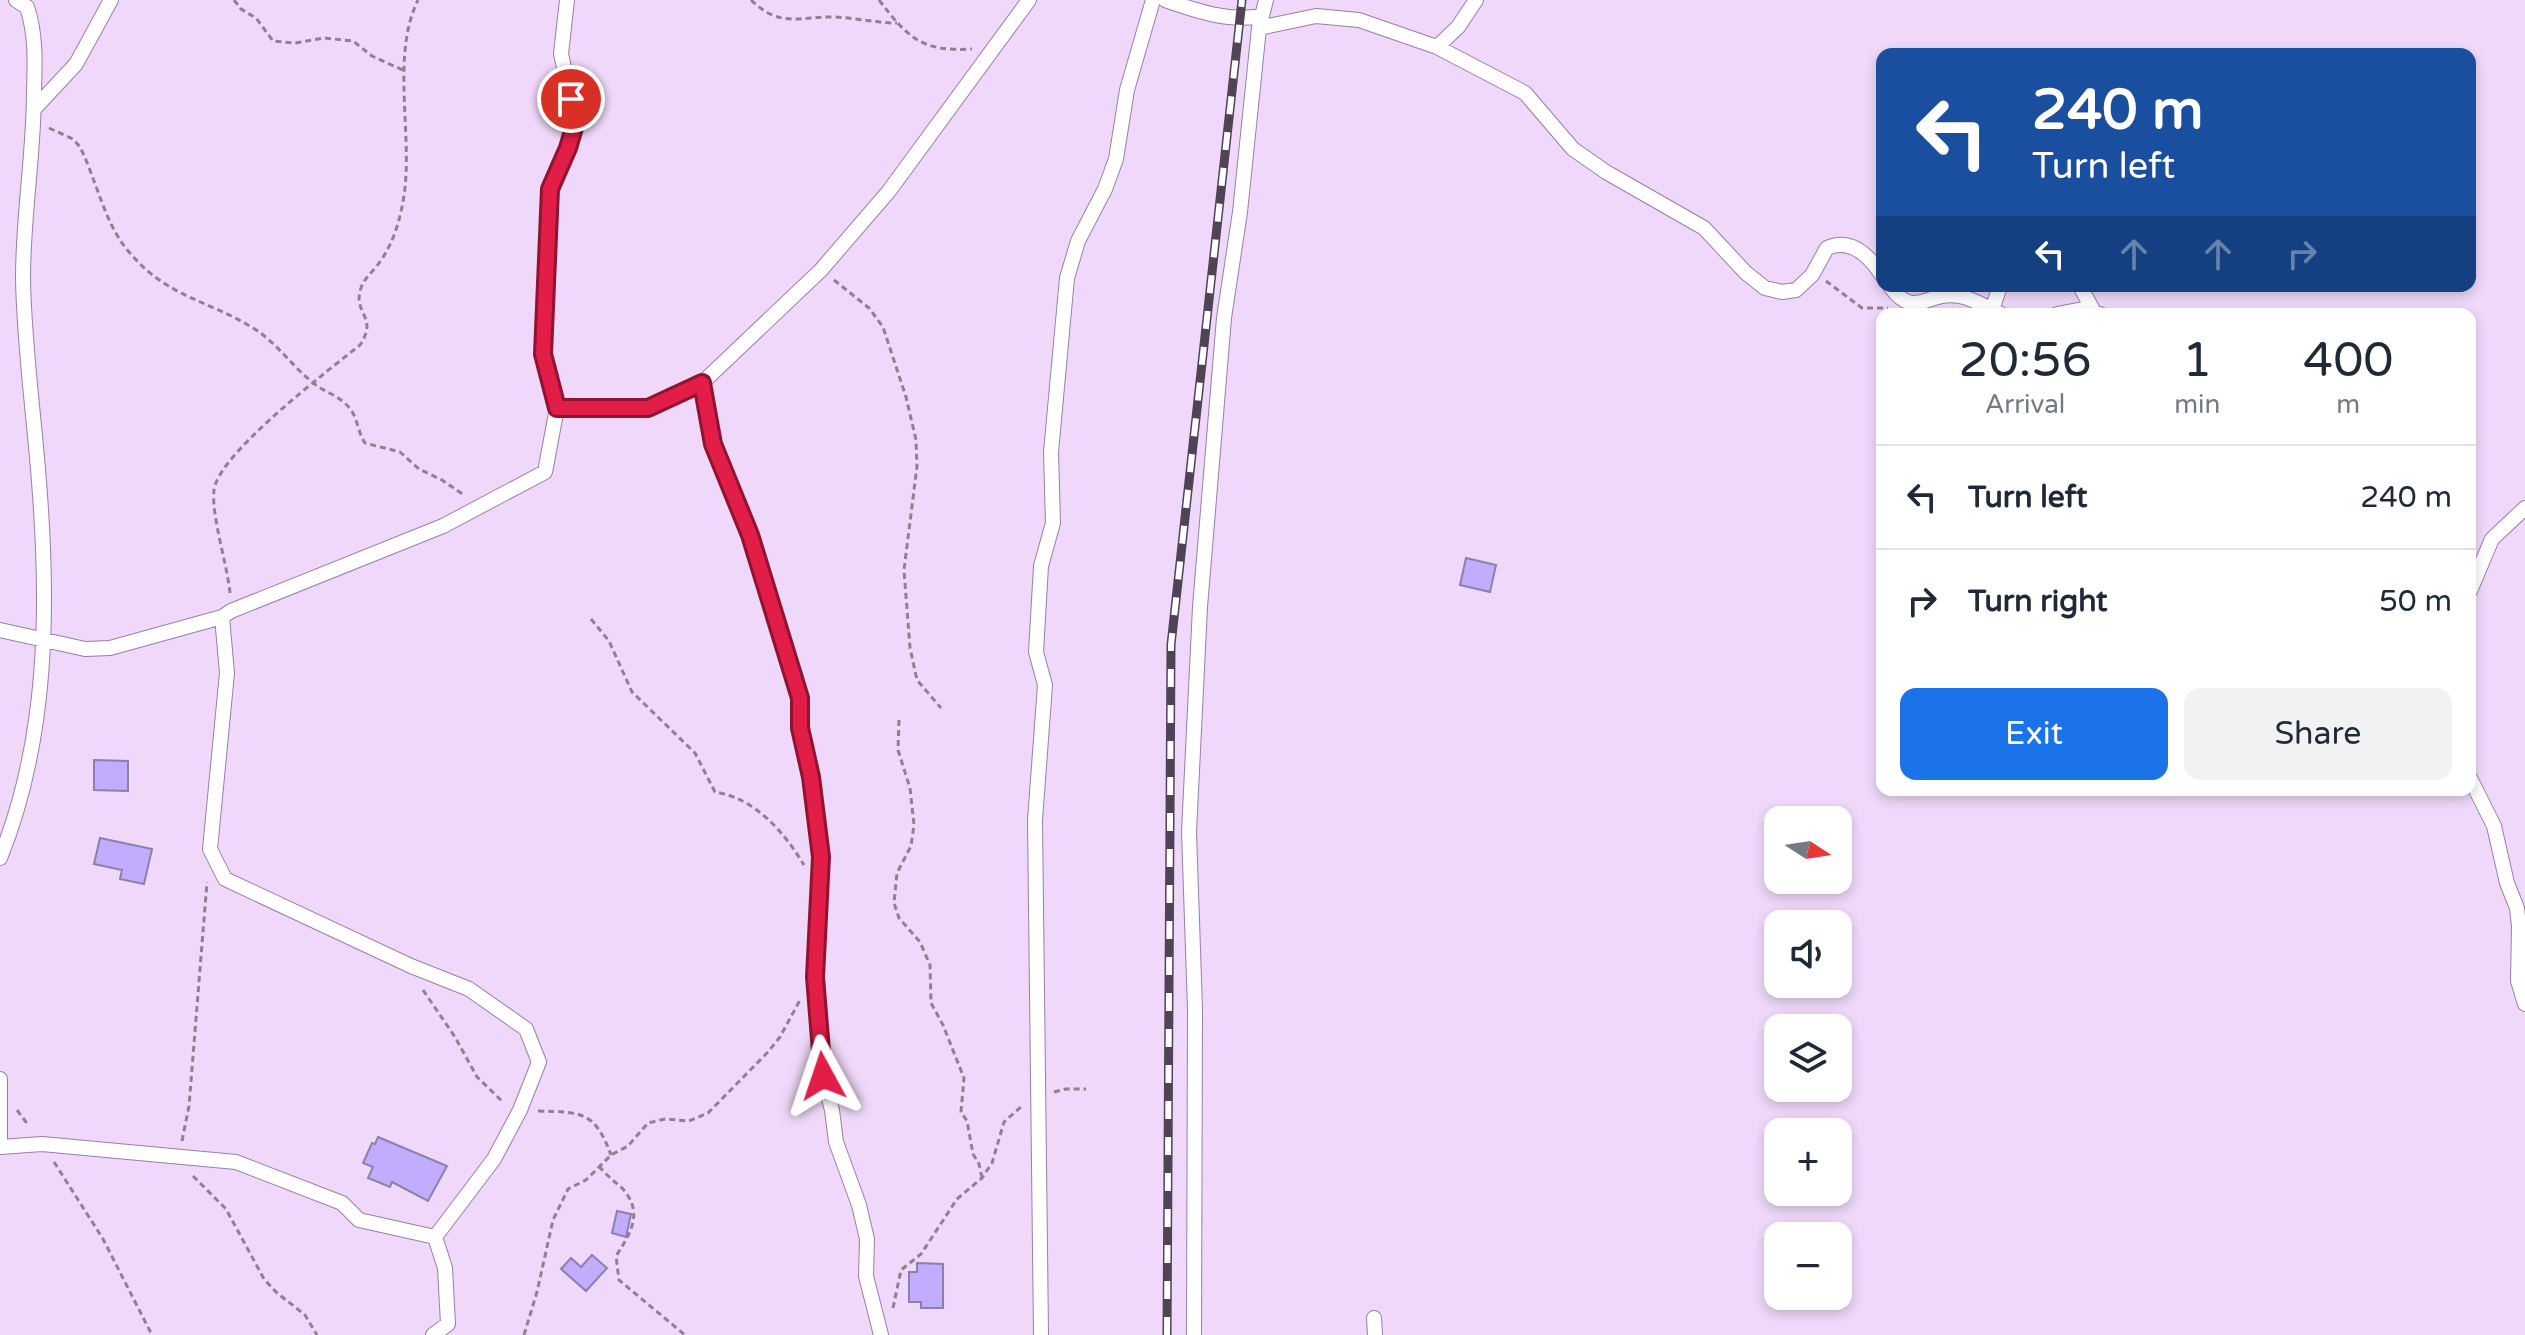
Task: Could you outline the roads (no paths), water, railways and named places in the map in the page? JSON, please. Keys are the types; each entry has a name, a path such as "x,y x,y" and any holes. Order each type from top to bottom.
{"street":[{"path":"0,857 13,826 29,770 44,641 40,485 23,280 34,116 33,25 27,7 16,0"},
{"path":"34,116 76,64 111,0"},
{"path":"0,630 85,649 110,648 226,614 443,526 545,472 557,408 543,354 550,189 576,121 561,54 567,0"},
{"path":"557,408 648,408 702,383 821,270 889,191 1029,0"},
{"path":"1041,1335 1035,820 1045,685 1036,652 1041,566 1053,523 1051,452 1067,278 1078,241 1105,189 1116,159 1127,90 1153,0"},
{"path":"1165,0 1240,20 1261,22 1316,16 1359,20 1437,47 1525,93 1573,149 1606,172 1704,228 1746,273 1765,288 1782,292 1796,290 1808,279 1827,248 1840,245 1862,253 1876,268"},
{"path":"1194,1335 1195,1009 1189,832 1200,607 1224,318 1266,0"},
{"path":"1437,47 1458,27 1476,0"},
{"path":"1895,292 1903,302 1919,303 1943,295 1957,295 1990,308"},
{"path":"702,383 713,444 750,535 800,698 800,728 811,777 821,857 815,977 823,1076 836,1142 859,1205 867,1239 866,1276 881,1334"},
{"path":"2476,577 2492,539 2525,508"},
{"path":"226,614 227,673 210,849 225,879 411,966 469,989 526,1029 539,1062 520,1110 494,1159 435,1237"},
{"path":"2476,790 2494,826 2507,883 2517,908 2518,981 2525,1004"},
{"path":"0,1079 0,1146 42,1144 236,1162 342,1203 359,1220 435,1237"},
{"path":"433,1335 448,1324 445,1268 435,1237"},
{"path":"1374,1318 1375,1335"}],"railway":[{"path":"1167,1335 1171,645 1242,0"}]}
